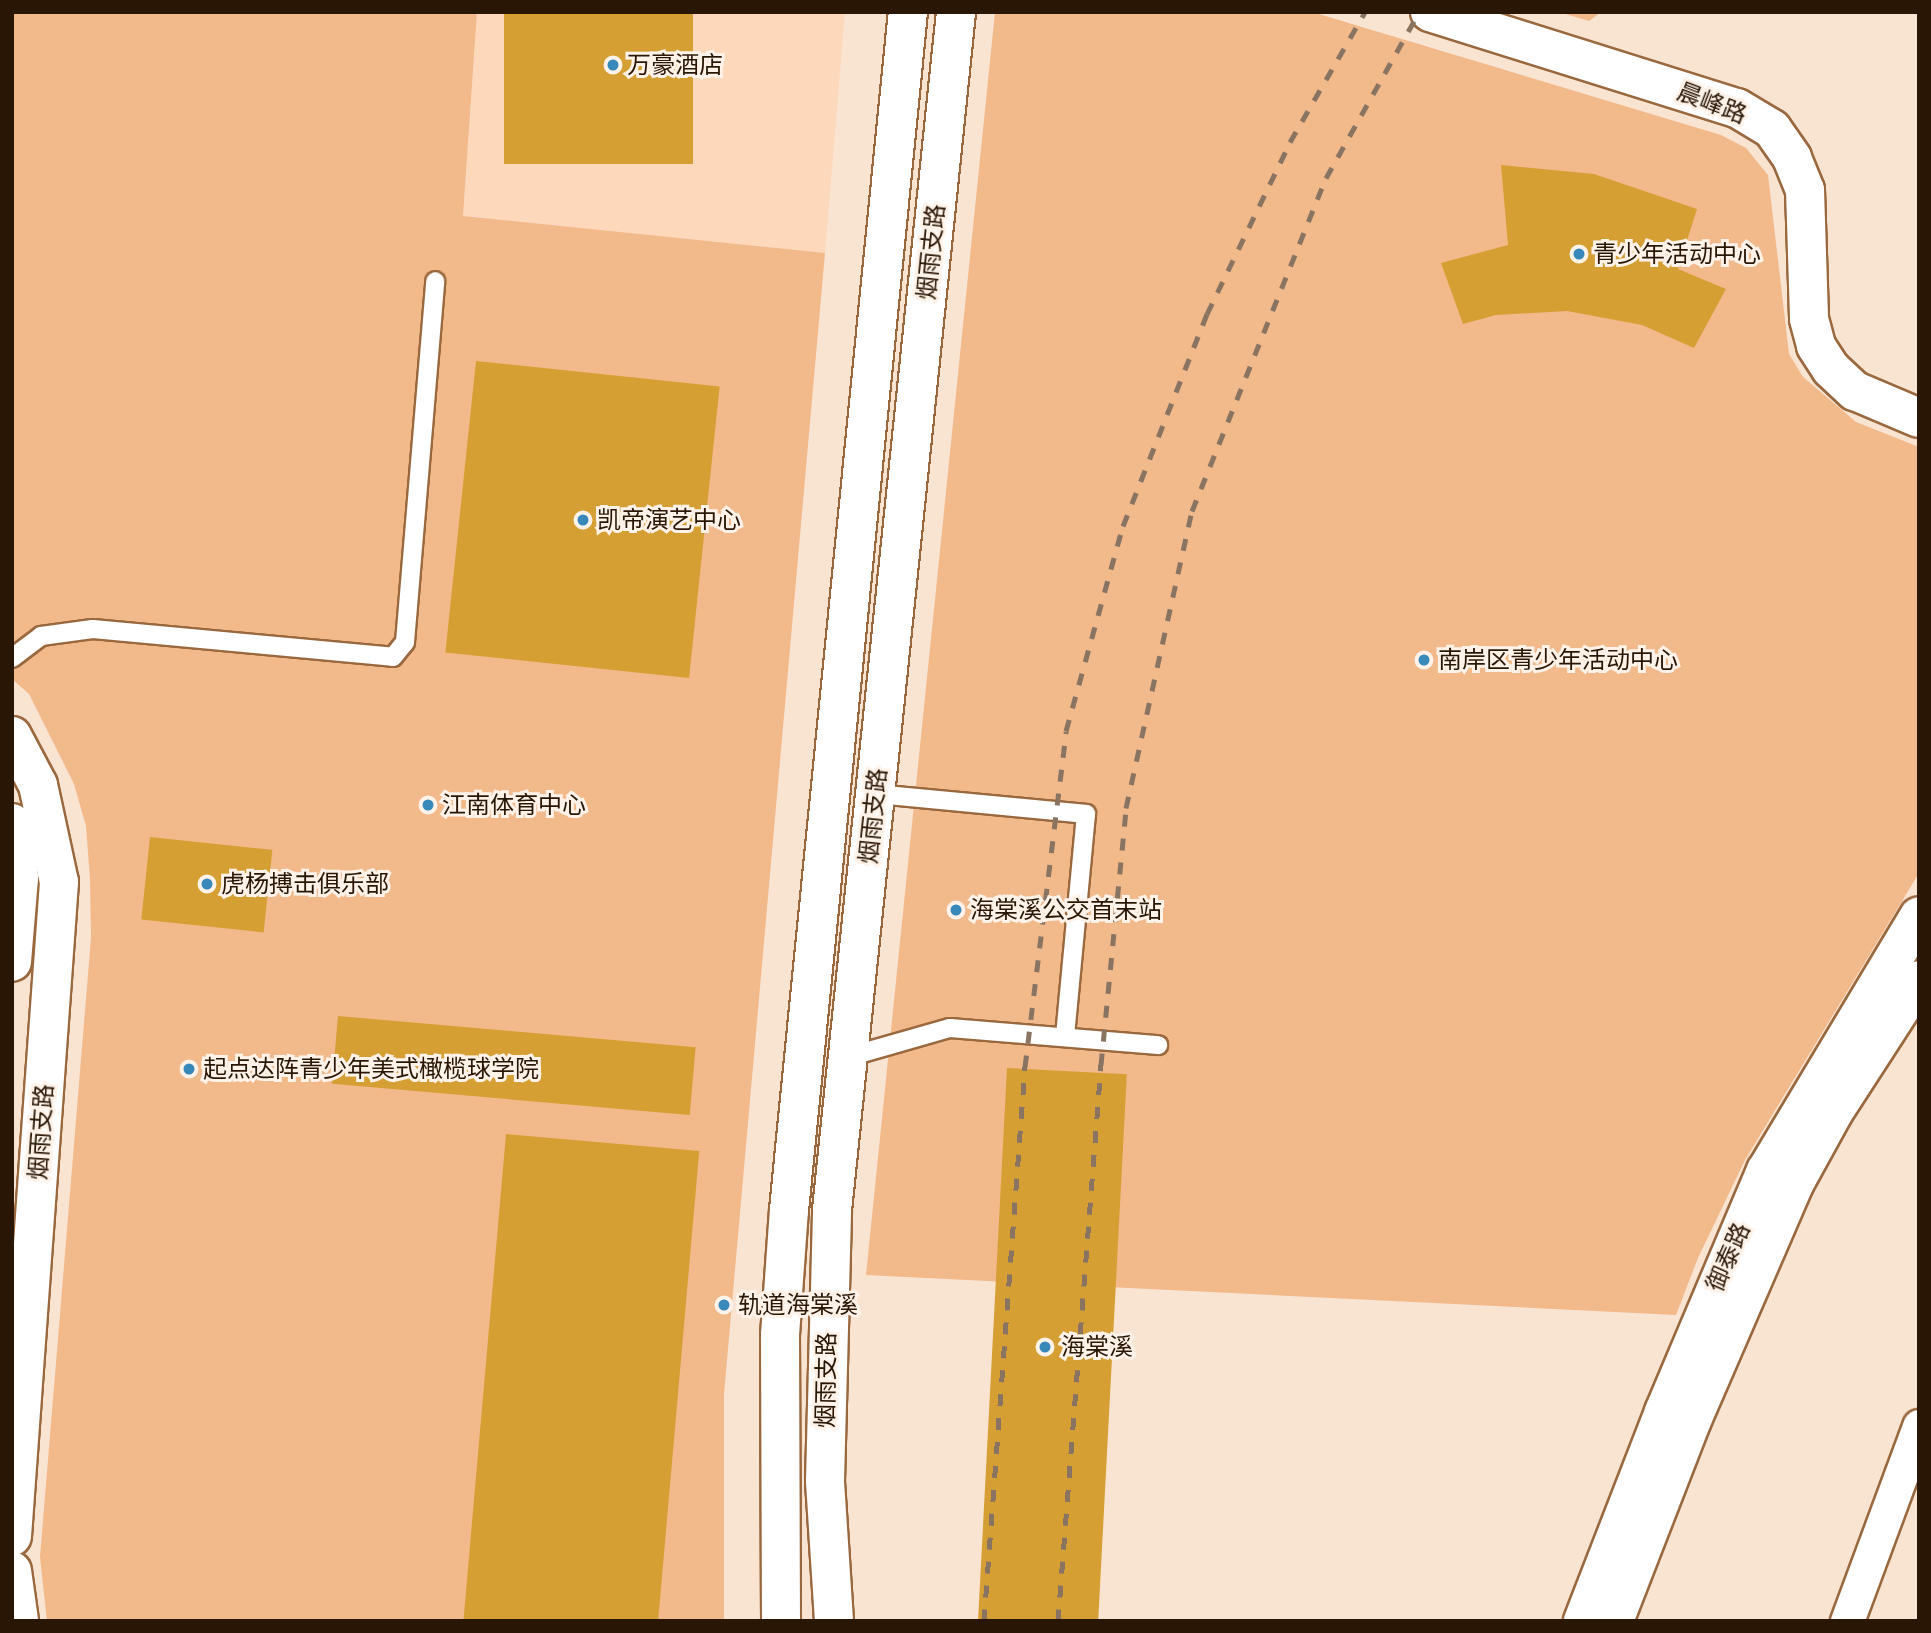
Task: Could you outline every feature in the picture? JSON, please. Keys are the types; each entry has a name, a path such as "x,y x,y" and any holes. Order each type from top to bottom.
{"main road":[{"name":"烟雨支路","path":"781,1621 778,1482 789,1210 908,12"},
{"name":"烟雨支路","path":"834,1621 825,1481 826,1341 832,1210 956,12"},
{"name":"晨峰路","path":"1430,12 1737,108 1772,129 1792,158 1805,190 1809,320 1816,346 1830,369 1855,391 1919,418"},
{"name":"烟雨支路","path":"12,736 38,785 59,882 12,1536"},
{"path":"12,823 19,878 12,962"},
{"name":"御泰路","path":"1583,1621 1664,1412 1766,1171 1919,916"},
{"name":"御泰路","path":"1614,1621 1692,1420 1794,1184 1832,1113 1919,980"},
{"path":"764,1621 778,1482"},
{"path":"12,1571 19,1621"}],"street":[{"path":"1847,1621 1919,1426"}],"lane":[{"path":"12,658 41,636 93,629 393,657 405,642 435,281"},
{"path":"876,794 1086,814 1065,1037"},
{"path":"848,1058 950,1028 1158,1045"}],"shaded area":[{"name":"江南体育中心","path":"12,12 477,12 463,216 825,253 724,1394 724,1621 47,1621 40,1557 91,938 90,879 86,826 74,784 29,694 12,679"},
{"path":"477,12 845,12 825,253 463,216"},
{"name":"南岸区青少年活动中心","path":"995,12 1312,12 1721,135 1746,148 1768,175 1789,354 1803,377 1856,422 1919,447 1919,873 1745,1160 1698,1258 1676,1315 866,1275"},
{"path":"1559,12 1601,12 1589,21"}],"building":[{"path":"504,12 693,12 693,164 504,164"},
{"name":"青少年活动中心","path":"1501,165 1594,174 1697,209 1678,269 1726,289 1694,348 1642,325 1567,311 1496,315 1463,324 1441,263 1508,245"},
{"name":"凯帝演艺中心","path":"476,361 720,387 689,678 445,652"},
{"name":"虎杨搏击俱乐部","path":"150,837 272,850 264,932 141,920"},
{"path":"338,1016 696,1047 690,1115 332,1084"},
{"name":"海棠溪","path":"1007,1068 1127,1074 1098,1621 978,1621"},
{"path":"506,1134 699,1151 658,1621 463,1621"}],"railway":[{"path":"984,1621 1025,1067 1066,731 1123,526 1207,314 1290,142 1365,12"},
{"path":"1058,1621 1101,1065 1126,808 1192,511 1326,178 1419,12"}],"place":[{"name":"万豪酒店","path":"613,65"},
{"name":"青少年活动中心","path":"1579,254"},
{"name":"凯帝演艺中心","path":"583,520"},
{"name":"南岸区青少年活动中心","path":"1424,660"},
{"name":"江南体育中心","path":"428,805"},
{"name":"虎杨搏击俱乐部","path":"207,884"},
{"name":"海棠溪公交首末站","path":"956,910"},
{"name":"起点达阵青少年美式橄榄球学院","path":"189,1069"},
{"name":"轨道海棠溪","path":"724,1305"},
{"name":"海棠溪","path":"1045,1347"}]}
